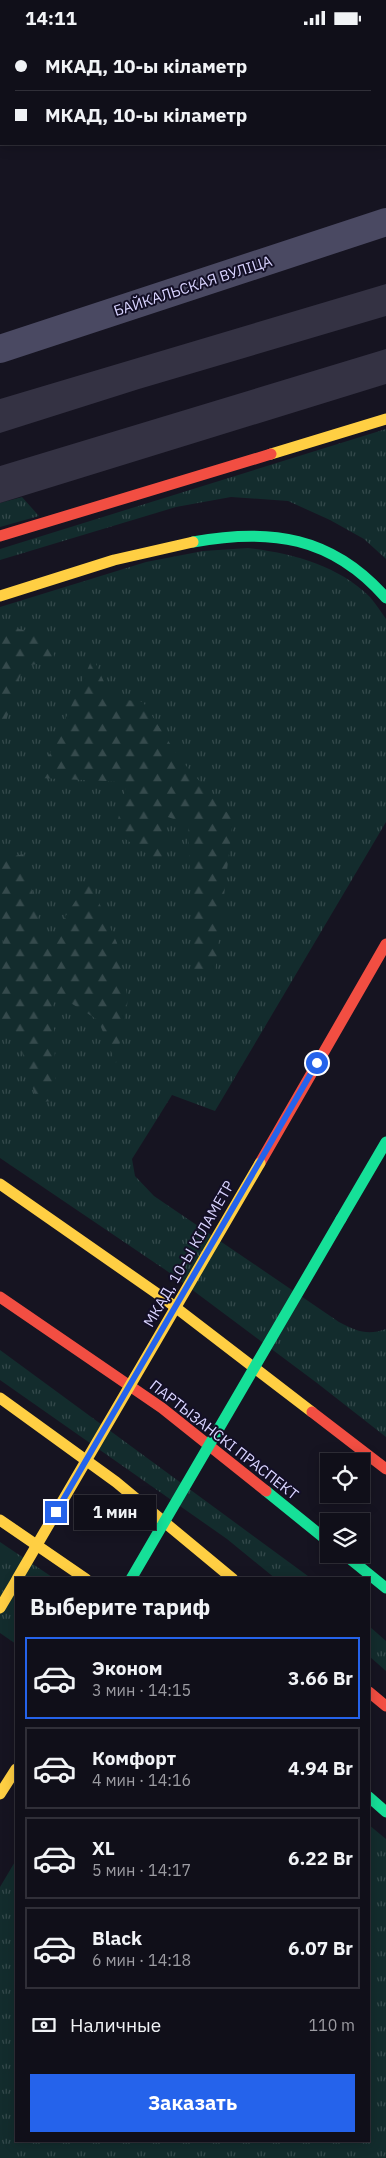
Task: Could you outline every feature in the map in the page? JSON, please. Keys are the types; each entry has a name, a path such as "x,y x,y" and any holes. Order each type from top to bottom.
{"main road":[{"path":"0,536 386,419"},
{"path":"0,596 170,545 219,538 264,535 303,542 348,563 386,598"},
{"name":"МКАД, 10-Ы КІЛАМЕТР","path":"19,1577 260,1163 374,964 385,940"},
{"path":"351,1204 386,1142"},
{"path":"132,1577 341,1219 386,1147"},
{"path":"0,1184 162,1297 386,1469"},
{"name":"ПАРТЫЗАНСКІ ПРАСПЕКТ","path":"0,1297 162,1408 320,1534"},
{"path":"0,1398 116,1482 230,1577"},
{"path":"0,1520 83,1577"},
{"path":"355,1563 386,1588"},
{"name":"МКАД, 10-Ы КІЛАМЕТР","path":"0,1608 15,1583"},
{"path":"370,1693 386,1706"},
{"path":"0,1794 15,1771"},
{"path":"370,1798 386,1812"}],"street":[{"name":"БАЙКАЛЬСКАЯ ВУЛІЦА","path":"0,349 386,221"}],"green space":[{"path":"386,429 386,559 364,539 330,520 288,501 231,497 176,507 0,560 0,549"},
{"path":"22,497 39,516 0,527 0,503"},
{"path":"248,548 297,557 329,569 357,586 370,597 386,619 386,822 215,1111 172,1095 132,1159 135,1176 154,1196 339,1322 351,1328 368,1332 386,1329 386,1437 167,1271 0,1158 0,607 146,562 203,551"},
{"path":"9,627 53,636 54,660 23,667 3,730 0,730 0,637"},
{"path":"93,657 111,698 143,702 180,759 233,819 215,973 194,974 188,824 162,815 165,866 115,832 127,782 39,778"},
{"path":"24,854 45,948 89,880 117,943 128,1000 116,1063 98,1020 53,992 56,1101 37,1102 14,1026 0,1022 0,947 3,946 0,920 0,859"},
{"path":"0,1350 309,1577 274,1577 227,1539 0,1380"},
{"path":"0,1542 52,1577 15,1577 15,1643 0,1633"},
{"path":"370,1627 386,1641 386,1671 370,1657"},
{"path":"370,1826 386,1839 386,2158 0,2158 0,1887 15,1862 15,2142 370,2142"}],"building":[{"path":"386,284 386,316 139,389 0,433 0,399"},
{"path":"386,349 386,384 0,503 0,466"}],"traffic: fast":[{"path":"193,542 248,536 274,537 298,541 322,549 344,561 365,577 386,598"},
{"path":"341,1219 386,1142"},
{"path":"132,1577 341,1219"},
{"path":"266,1491 320,1535"},
{"path":"355,1563 386,1588"},
{"path":"370,1798 386,1812"}],"traffic: slow":[{"path":"271,454 386,419"},
{"path":"0,596 114,560 193,542"},
{"path":"18,1577 260,1163"},
{"path":"0,1184 162,1297 312,1412"},
{"path":"0,1398 116,1482 231,1577"},
{"path":"0,1520 83,1577"},
{"path":"0,1608 15,1583"},
{"path":"0,1794 15,1771"}],"traffic: jam":[{"path":"0,536 271,454"},
{"path":"260,1163 386,944"},
{"path":"0,1297 162,1408 266,1491"},
{"path":"312,1412 386,1469"},
{"path":"370,1693 386,1706"}],"route":[{"path":"56,1512 317,1063"}]}
